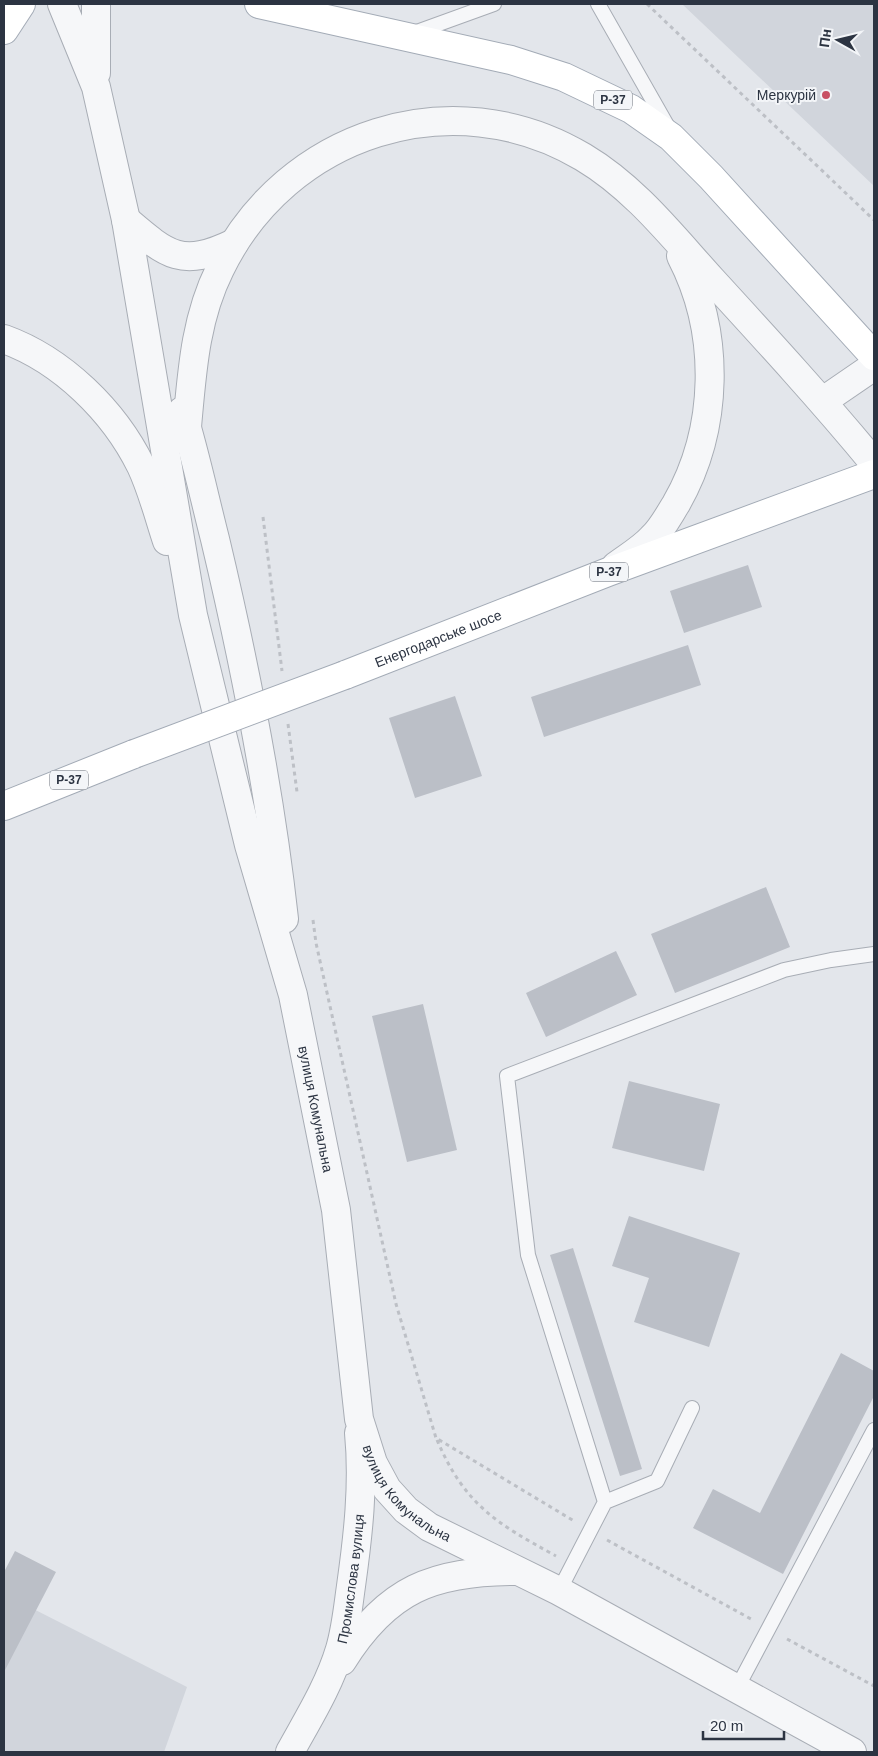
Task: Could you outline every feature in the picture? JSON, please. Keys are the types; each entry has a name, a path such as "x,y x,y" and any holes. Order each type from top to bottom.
{"main road":[{"path":"4,30 21,4"},
{"name":"Р-37","path":"259,4 408,35 511,60 564,77 631,109 678,145 711,177 874,356"},
{"name":"Енергодарське шосе","path":"4,806 134,754 345,676 608,572 874,474"}],"street":[{"path":"62,4 96,87 126,220 193,614 249,845 293,995"},
{"path":"96,4 96,87"},
{"path":"187,427 193,357 198,331 211,291 234,243 246,225 280,186 331,151 387,128 447,120 481,123 519,130 553,142 607,173 635,195 823,402 874,463"},
{"path":"126,220 152,242 179,256 196,257 215,252 234,243"},
{"path":"126,220 187,427 232,612 261,750 279,872 293,995"},
{"path":"608,572 653,538 668,517 693,470 701,449 707,421 710,391 709,360 700,306 691,275 663,226"},
{"path":"4,339 15,343 64,373 105,411 124,438 141,466 193,614"},
{"path":"823,402 874,366"},
{"name":"вулиця Комунальна","path":"293,995 336,1210 355,1392 365,1440 373,1462 387,1489 406,1510 451,1540 559,1591 852,1752"},
{"name":"Промислова вулиця","path":"290,1752 325,1688 340,1649 355,1556 361,1481 361,1449 355,1392"},
{"path":"325,1688 351,1646 368,1626 402,1595 445,1576 467,1572 516,1571"}],"lane":[{"path":"408,35 494,4"},
{"path":"598,4 678,145"},
{"path":"605,1502 528,1255 507,1076 784,970 831,960 874,954"},
{"path":"559,1591 574,1566 605,1502 658,1481 692,1408"},
{"path":"737,1688 874,1430"}],"path":[{"path":"647,4 874,220"},
{"path":"263,517 282,675"},
{"path":"287,715 297,794"},
{"path":"312,913 316,943 396,1304 436,1438 458,1482 478,1505 506,1528 574,1566"},
{"path":"436,1438 591,1531 874,1686"}],"shaded area":[{"name":"Меркурій","path":"682,4 874,4 874,186"},
{"path":"4,1594 187,1687 164,1752 4,1752"}],"building":[{"path":"748,565 762,607 684,633 670,591"},
{"path":"688,645 701,685 544,737 531,697"},
{"path":"455,696 482,776 415,798 389,718"},
{"path":"766,887 790,947 675,993 651,934"},
{"path":"616,951 637,995 546,1037 526,993"},
{"path":"423,1004 457,1150 407,1162 372,1016"},
{"path":"629,1081 720,1104 704,1171 612,1148"},
{"path":"629,1216 740,1253 709,1347 634,1322 649,1278 612,1266"},
{"path":"573,1248 642,1469 620,1476 550,1255"},
{"path":"841,1353 874,1371 874,1396 783,1574 693,1528 713,1489 760,1513"},
{"path":"15,1551 56,1572 4,1672 4,1572"}],"place":[{"name":"Меркурій","path":"826,95"}]}
